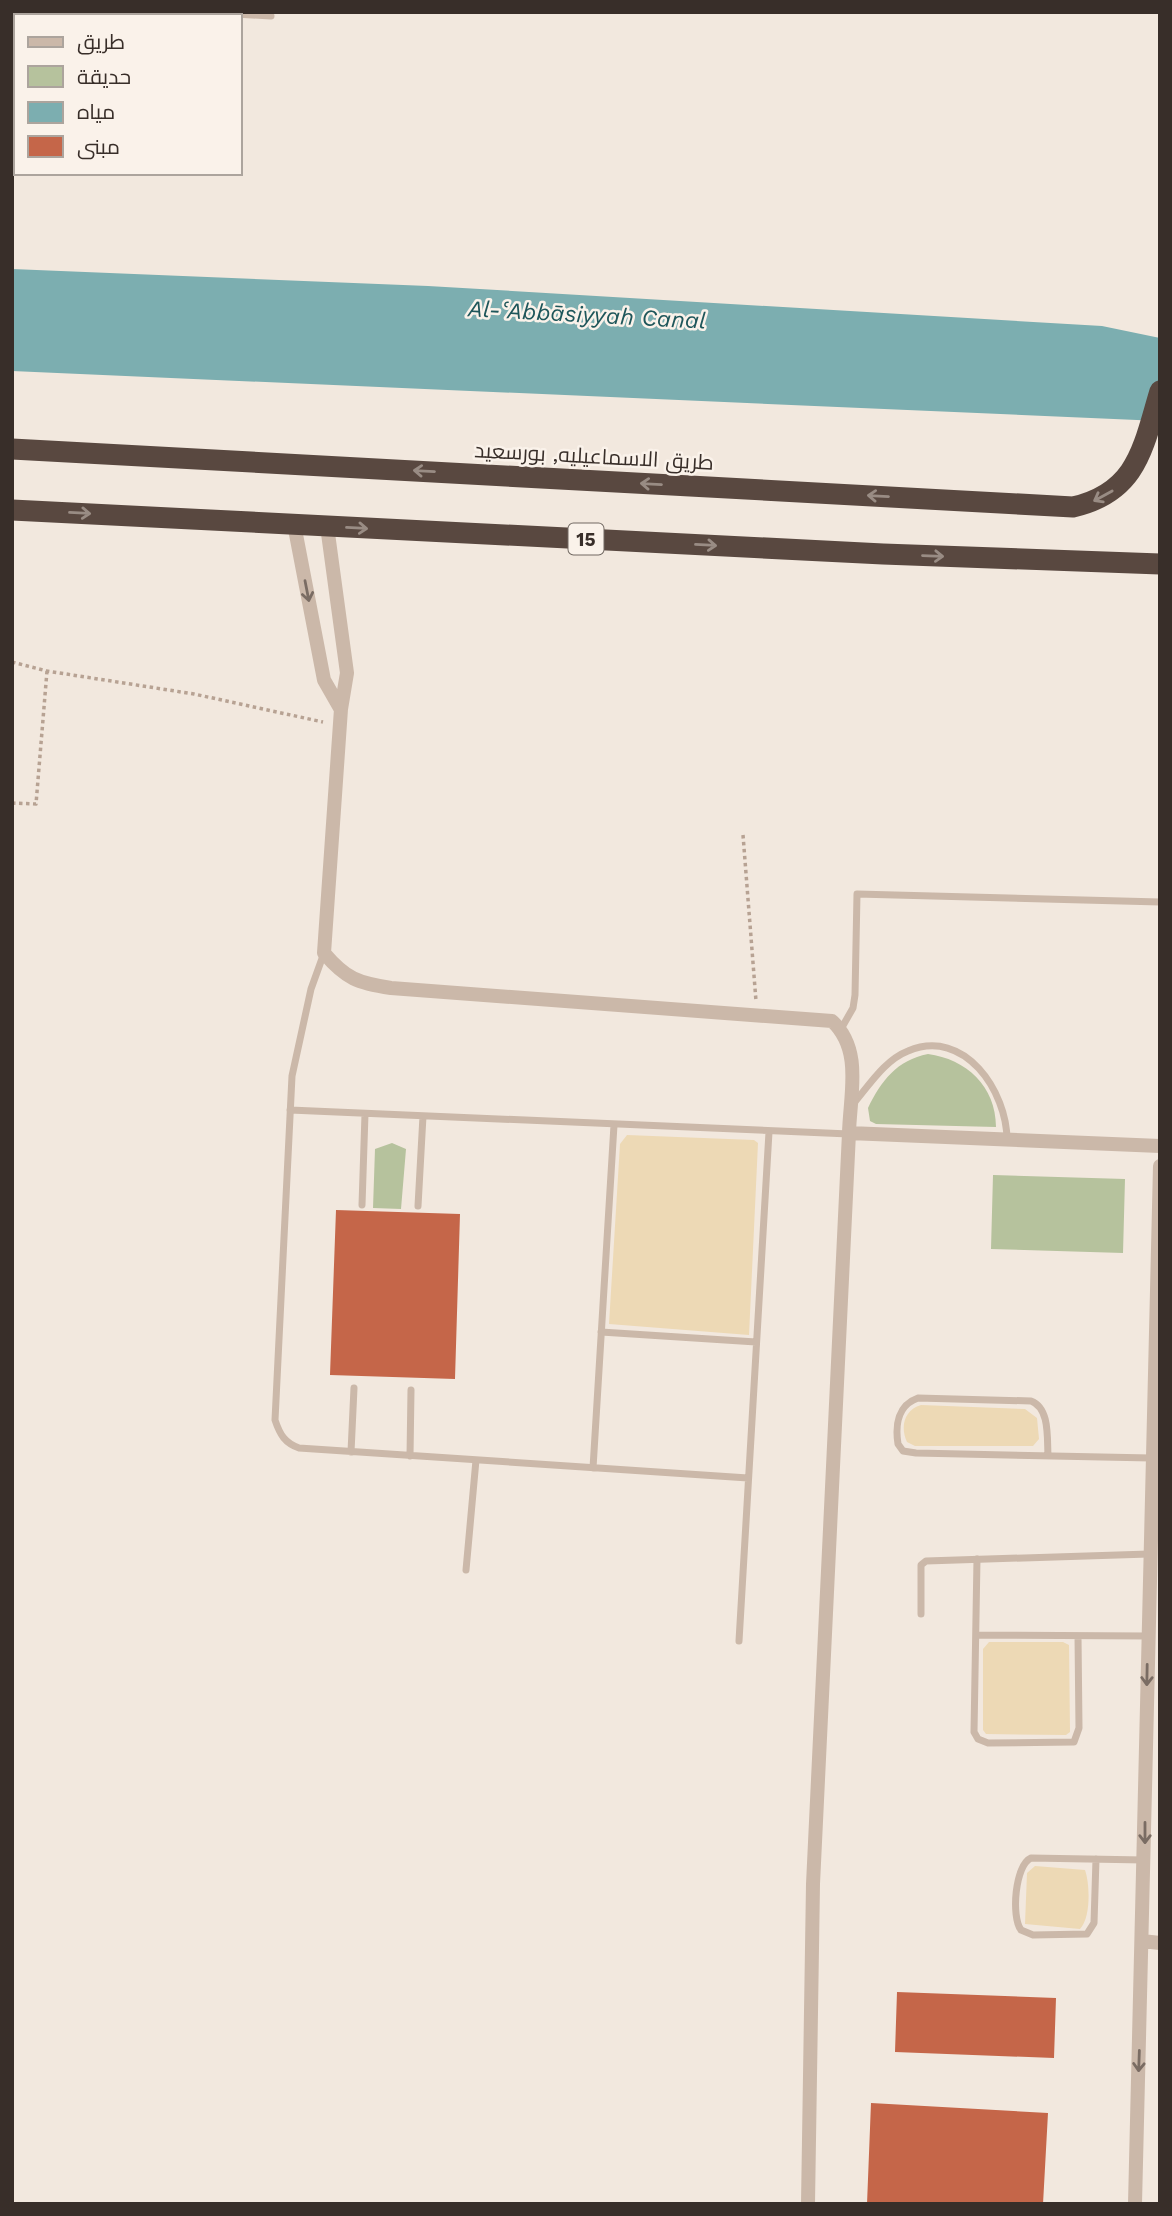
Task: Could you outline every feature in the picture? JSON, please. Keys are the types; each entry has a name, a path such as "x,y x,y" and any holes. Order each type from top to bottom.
{"highway":[{"name":"طريق الاسماعيليه, بورسعيد","path":"12,449 1073,507 1111,493 1137,463 1160,391"},
{"name":"15","path":"12,510 1159,565"}],"street":[{"path":"294,524 324,680 332,689 341,709"},
{"path":"327,526 347,673 341,709 324,953 337,969 358,982 391,988 832,1021 841,1029 853,1052 813,1884 808,2204"},
{"path":"849,1133 1160,1146"},
{"path":"1135,2204 1160,1166"},
{"path":"1142,1941 1160,1943"}],"lane":[{"path":"202,12 236,14"},
{"path":"242,14 271,16"},
{"path":"841,1029 853,1008 855,995 857,894 1160,902"},
{"path":"324,953 300,1031 290,1110 275,1420 280,1434 288,1444 299,1448 351,1452 748,1478"},
{"path":"850,1107 895,1059 919,1048 941,1048 963,1055 986,1075 1002,1107 1007,1141"},
{"path":"290,1110 769,1132 849,1133"},
{"path":"362,1205 365,1114"},
{"path":"418,1206 424,1116"},
{"path":"593,1468 614,1125"},
{"path":"739,1641 769,1132"},
{"path":"601,1332 756,1342"},
{"path":"351,1452 354,1388"},
{"path":"410,1456 411,1390"},
{"path":"1048,1456 1044,1414 1039,1405 1031,1401 918,1398 904,1407 898,1419 898,1444 909,1453 1048,1456 1155,1458"},
{"path":"466,1570 476,1460"},
{"path":"921,1614 919,1575 923,1562 1149,1554"},
{"path":"977,1559 974,1732 982,1741 1069,1743 1076,1739 1078,1636"},
{"path":"976,1635 1148,1636"},
{"path":"1096,1859 1094,1923 1087,1934 1033,1935 1021,1930 1016,1919 1019,1873 1024,1861 1031,1858 1096,1859 1144,1860"}],"path":[{"path":"12,662 47,671 194,694 317,718 329,725 339,738"},
{"path":"12,803 36,804 47,671"},
{"path":"743,835 756,975 756,1014"}],"green space":[{"path":"928,1054 955,1062 976,1077 991,1099 996,1127 876,1124 870,1121 868,1108 891,1073 907,1061"},
{"path":"392,1143 406,1149 401,1209 373,1208 375,1149"},
{"path":"993,1175 1125,1179 1123,1253 991,1249"}],"sand":[{"path":"627,1135 754,1140 758,1143 749,1335 609,1324 620,1144"},
{"path":"921,1405 1025,1409 1037,1418 1039,1439 1033,1446 915,1446 907,1442 904,1425 907,1415"},
{"path":"989,1642 1063,1642 1069,1645 1070,1732 1066,1735 986,1734 983,1730 983,1649"},
{"path":"1035,1866 1085,1870 1088,1901 1084,1924 1080,1929 1025,1924 1027,1873"}],"water":[{"name":"Al-ʿAbbāsiyyah Canal","path":"12,269 428,286 1102,326 1160,338 1160,421 12,371"}],"building":[{"path":"336,1210 460,1214 455,1379 330,1375"},
{"path":"897,1992 1056,1998 1054,2058 895,2052"},
{"path":"871,2103 1048,2113 1043,2204 867,2204"}]}
